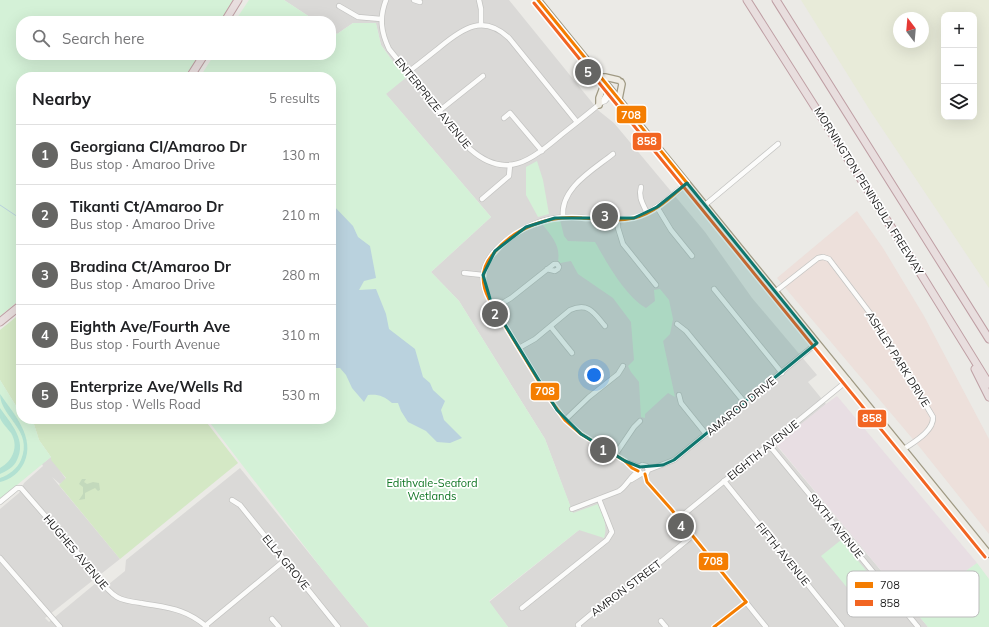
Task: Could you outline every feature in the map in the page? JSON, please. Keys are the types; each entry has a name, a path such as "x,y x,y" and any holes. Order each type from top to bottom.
{"highway":[{"path":"228,16 238,0"},
{"name":"MORNINGTON PENINSULA FREEWAY","path":"747,0 989,384"},
{"name":"MORNINGTON PENINSULA FREEWAY","path":"776,0 989,339"},
{"path":"193,72 201,60"},
{"path":"0,322 16,309"},
{"path":"970,309 989,332"},
{"path":"953,326 989,397"}],"main road":[{"path":"538,0 989,554"},
{"path":"600,103 599,98 605,77 619,81 622,84 619,99"}],"street":[{"name":"ENTERPRIZE AVENUE","path":"386,0 381,19 382,31 387,44 470,149 477,155 492,162 510,165 525,162 542,151 600,103 605,101 612,90"},
{"path":"414,0 420,2"},
{"path":"478,0 481,9 481,25"},
{"path":"339,6 358,17 381,19"},
{"path":"408,72 462,30 470,26 481,25 496,29 509,38 577,122"},
{"path":"440,111 483,76"},
{"path":"504,118 510,113 542,151"},
{"path":"706,205 778,144"},
{"path":"563,217 563,205 572,187 613,154"},
{"path":"482,199 509,176 510,165"},
{"path":"688,183 657,207 634,218 618,219 563,217 537,222 526,227 495,251 487,261 483,281 486,293 494,308 549,398 565,420 581,434 625,462 642,470 647,482 766,627"},
{"path":"641,187 639,192 640,198 647,213"},
{"path":"657,207 671,230 692,256"},
{"path":"618,219 618,228 623,244 656,285"},
{"name":"ASHLEY PARK DRIVE","path":"776,291 818,258 823,257 829,259 876,320 933,417 934,422 930,429 904,449"},
{"path":"494,308 511,298 547,269"},
{"path":"464,273 483,275"},
{"path":"714,289 782,373"},
{"path":"519,348 535,339 570,310 582,307 592,310 605,326"},
{"path":"677,324 686,330 745,403"},
{"path":"551,327 572,353"},
{"name":"AMAROO DRIVE","path":"642,470 663,465 674,460 818,343"},
{"path":"565,420 589,397 618,374 623,366"},
{"name":"EIGHTH AVENUE","path":"678,519 848,380"},
{"path":"679,395 681,403 706,434"},
{"path":"614,455 640,421"},
{"name":"SIXTH AVENUE","path":"769,444 872,571"},
{"path":"625,462 632,468 642,470"},
{"path":"632,468 633,476"},
{"path":"572,509 622,489 633,476 642,470"},
{"path":"628,482 642,470"},
{"name":"FIFTH AVENUE","path":"724,481 842,627"},
{"name":"HUGHES AVENUE","path":"0,502 16,489 20,488 114,595 127,601 178,610 193,616 206,626"},
{"path":"522,608 610,536 612,532 599,499"},
{"name":"ELLA GROVE","path":"232,500 240,505 338,627"},
{"name":"AMRON STREET","path":"579,626 596,610 616,599 692,536"},
{"path":"0,558 60,627"},
{"path":"206,626 285,560"},
{"path":"714,627 746,602"},
{"name":"SIXTH AVENUE","path":"910,617 918,627"},
{"path":"272,619 279,627"},
{"path":"661,621 666,627"}],"highlighted area":[{"path":"687,183 817,343 674,460 663,465 640,467 625,461 581,434 557,410 491,302 483,275 495,251 526,227 555,218 634,218 657,207"}],"shaded area":[{"path":"284,0 509,0 599,111 614,123 705,232 752,298 817,375 808,382 826,404 776,445 881,571 847,571 847,617 920,617 928,627 508,627 489,602 579,530 545,439 459,301 431,272 491,217 385,93 408,76 394,63 381,45 376,24 353,23 337,34 336,16 308,16"},
{"path":"857,211 883,248 924,316 989,439 989,534 922,450 777,278"},
{"path":"837,396 977,563 966,571 881,571 776,444"},
{"path":"51,457 66,479 60,484 52,477 120,559 45,618 49,622 96,583 109,584 125,571 126,560 240,468 369,627 0,627 0,509 19,493 24,483 43,466 42,464"}],"green space":[{"path":"0,0 234,0 224,16 16,16 16,60 197,60 189,72 16,72 16,303 0,316"},
{"path":"249,0 284,0 308,16 238,16"},
{"path":"801,0 989,0 989,288 871,112"},
{"name":"Edithvale-Seaford Wetlands","path":"353,23 376,23 381,45 394,63 408,76 386,94 491,217 431,272 459,301 545,439 573,513 598,504 602,512 605,529 604,538 579,530 489,601 508,627 369,627 325,573 211,424 336,424 336,72 203,72 211,60 336,60 336,33"},
{"path":"537,161 543,180 549,214 538,217 526,195 526,167"},
{"path":"560,220 564,236 568,241 595,242 617,278 638,303 646,308 655,301 654,290 660,289 669,300 673,319 670,334 663,341 675,397 668,393 645,414 645,418 641,417 639,382 628,366 634,360 631,322 613,298 578,274 571,261 560,263 558,261 559,256 557,246 542,224"},
{"path":"16,317 16,406 0,380 0,330"},
{"path":"0,380 16,406 16,424 34,424 39,440 51,457 0,499"},
{"path":"0,394 16,417 16,424 20,424 22,427 27,444 27,454 20,470 11,478 0,482 0,478 15,469 21,460 24,449 20,432 1,402"},
{"path":"0,408 16,432 19,439 20,453 14,465 0,474 0,468 5,465 13,453 14,443 11,433 0,418"},
{"path":"34,424 208,424 238,463 120,559 59,485 66,478 51,460 51,457 39,440"},
{"path":"82,479 86,479 84,482 87,484 93,482 99,483 100,490 98,491 95,488 85,493 85,499 79,500 83,494 83,487 79,484"},
{"path":"841,540 867,571 847,571 847,588 821,556"},
{"path":"977,563 989,579 989,627 928,627 920,617 979,617 979,571 966,571"}],"water":[{"path":"336,208 353,226 358,237 370,246 376,278 364,281 359,290 376,289 386,314 389,329 415,349 423,377 430,383 433,390 445,401 441,410 444,420 462,438 450,443 437,442 426,431 408,422 398,403 392,403 384,397 375,395 368,395 364,402 352,388 346,375 340,368 336,368"}],"waterway":[{"path":"0,205 16,216"}],"transit line":[{"name":"708","path":"538,0 687,183"},
{"name":"858","path":"534,3 985,557"},
{"name":"708","path":"638,471 632,468 625,461 581,434 565,420 549,398 489,299 485,288 484,270 489,259 502,245 522,230 533,225 557,219 570,218 615,220 642,216 669,199 687,183"},
{"name":"708","path":"645,474 647,482 671,509 746,602"},
{"name":"708","path":"714,627 746,602"}],"place":[{"name":"Enterprize Ave/Wells Rd","path":"588,72"},
{"name":"Bradina Ct/Amaroo Dr","path":"605,216"},
{"name":"Tikanti Ct/Amaroo Dr","path":"495,314"},
{"name":"Georgiana Cl/Amaroo Dr","path":"603,450"},
{"name":"Eighth Ave/Fourth Ave","path":"681,526"}]}
